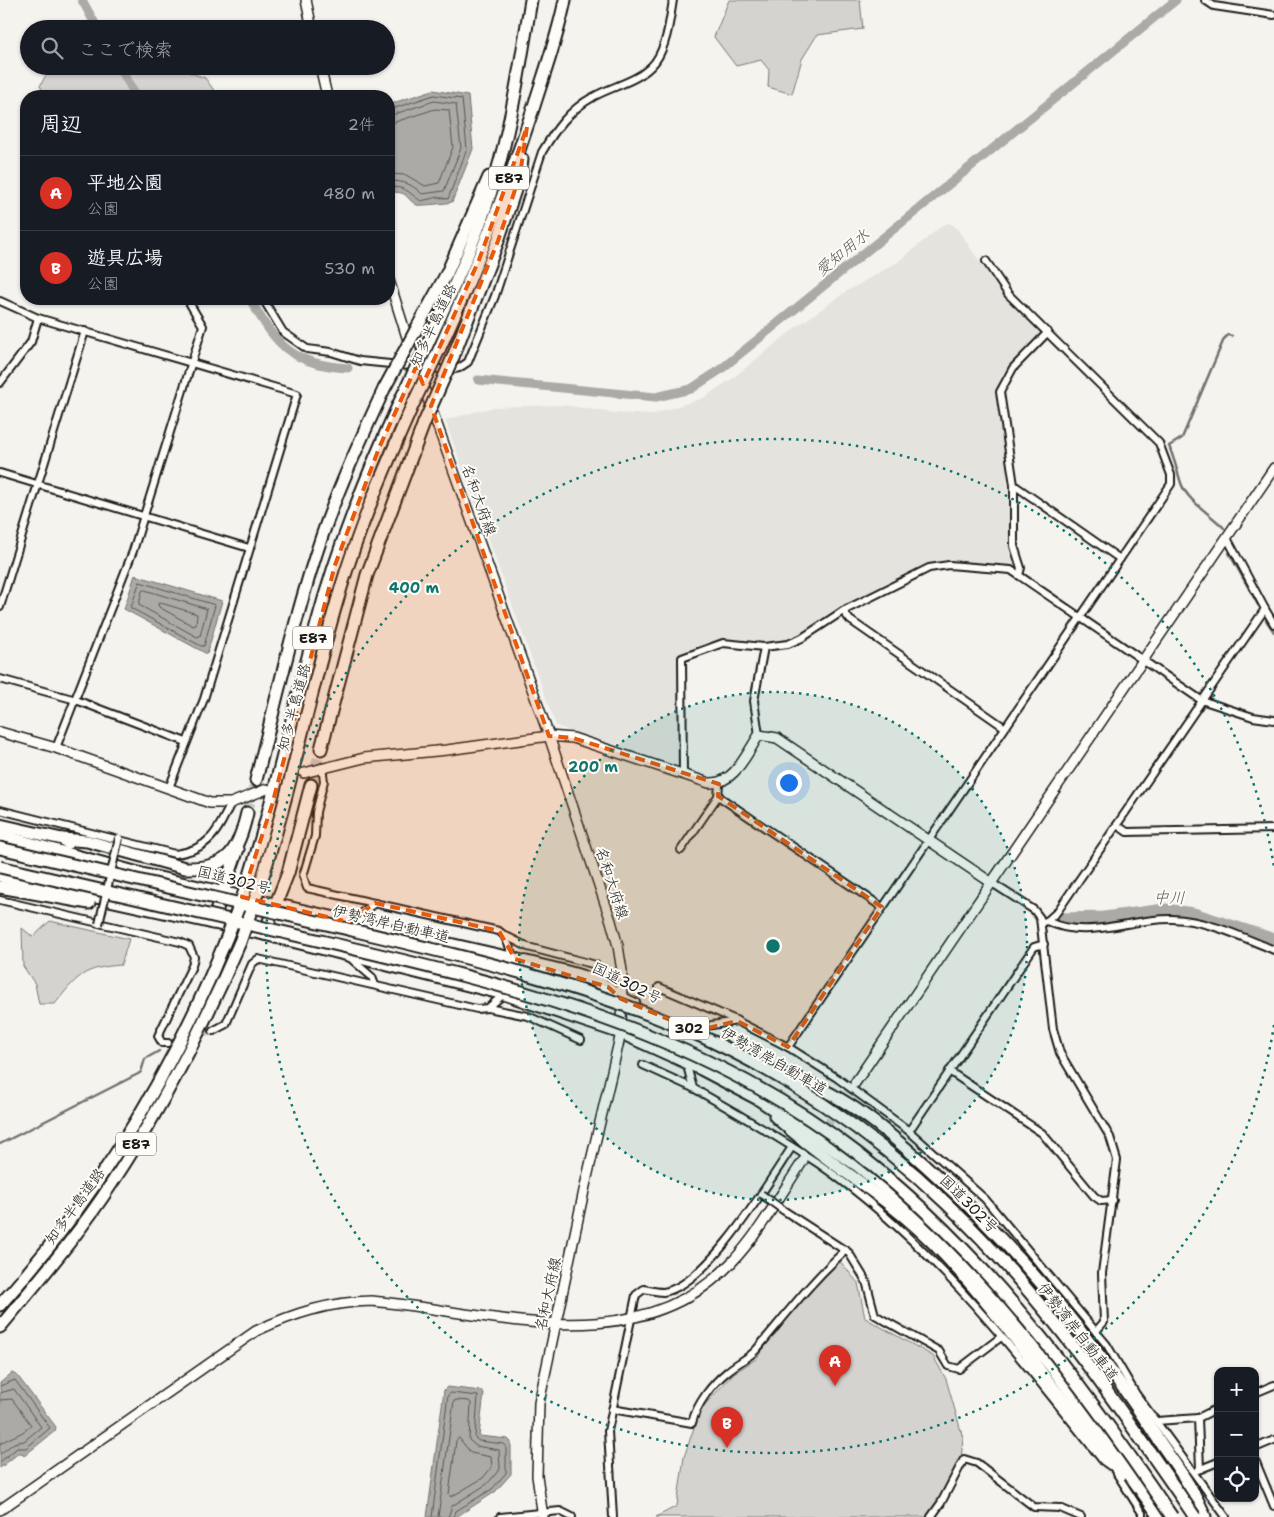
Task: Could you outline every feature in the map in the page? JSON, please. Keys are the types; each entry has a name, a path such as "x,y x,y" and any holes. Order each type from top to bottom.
{"highway":[{"name":"知多半島道路","path":"0,1305 84,1201 123,1144 178,1046 209,982 246,888 272,804 316,627 335,565 379,448 427,345 482,218 506,137 531,0"},
{"name":"知多半島道路","path":"0,1327 80,1227 145,1131 203,1026 240,942 284,808 341,588 381,476 439,350 482,250 527,127 555,41 565,0"},
{"path":"321,749 367,575 424,423 474,306 520,175 527,127"},
{"path":"256,780 290,645 323,534 361,439 384,390 447,273 506,137"},
{"path":"264,934 288,874 311,785"},
{"path":"212,923 241,838 247,813"},
{"path":"0,825 62,839 87,841 185,868 201,868 220,863 230,855 241,838"},
{"name":"国道302号","path":"0,835 275,906 515,959 567,973 608,987 622,999 696,1031 775,1071 877,1142 950,1203 974,1228 1013,1271 1080,1352 1142,1434 1200,1517"},
{"path":"62,839 100,861"},
{"name":"伊勢湾岸自動車道","path":"2,848 526,973 638,1010 686,1029 736,1053 784,1080 867,1136 908,1169 964,1221 1010,1271 1090,1369 1160,1464 1195,1517"},
{"name":"伊勢湾岸自動車道","path":"0,866 524,991 630,1028 728,1071 774,1097 856,1152 896,1185 962,1247 997,1284 1077,1384 1124,1447 1172,1517"},
{"path":"0,872 87,886"},
{"name":"302","path":"0,876 264,934 349,957 504,994 621,1033 686,1062 758,1099 858,1166 907,1206 954,1253 1054,1370 1159,1517"},
{"path":"0,887 98,904 160,912"},
{"path":"775,1071 804,1079 830,1091 869,1118 904,1144 973,1210 1092,1342 1132,1398 1182,1476 1205,1517"},
{"path":"758,1099 795,1135 899,1212 931,1241 970,1283 1086,1432 1159,1517"}],"street":[{"path":"306,0 310,20"},
{"path":"267,305 283,332 307,349 331,352 360,361 450,370 460,368 468,362 495,296 542,152 552,135 570,114 593,97 638,78 656,61 662,48 673,0"},
{"path":"1205,0 1214,6 1274,15"},
{"path":"322,75 325,90"},
{"path":"788,1047 1171,484 1171,475 1159,443 1008,294 986,261"},
{"name":"名和大府線","path":"395,299 416,366 549,736 618,946 622,971 621,1033 584,1186 556,1324 542,1381 536,1429 537,1476 542,1514"},
{"path":"0,301 38,318 297,394 204,698 168,788"},
{"path":"56,748 133,551 203,326 190,305"},
{"path":"0,383 31,342 38,318"},
{"path":"0,607 85,331"},
{"path":"1018,575 1021,568 1014,546 1014,485 1000,392 1013,368 1048,332"},
{"path":"855,1082 1274,468"},
{"path":"0,473 249,548"},
{"path":"1014,485 1120,559"},
{"path":"1227,538 1274,624"},
{"path":"683,775 682,658 724,643 764,647 788,644 802,638 843,611 929,568 949,565 1011,570 1201,700 1253,717 1274,720"},
{"path":"1044,922 1057,912 1265,609"},
{"path":"843,611 850,620 1004,727"},
{"path":"304,773 364,758 447,750 549,736 573,738 683,775 718,784 729,779 759,735 754,701 764,647"},
{"path":"0,679 76,700 186,742"},
{"path":"0,732 56,748 210,803 231,803 267,789"},
{"path":"759,735 777,738 1034,910 1044,922 1059,927 1084,929 1174,919 1209,926 1274,950"},
{"path":"322,768 324,781 316,812 315,836 304,869 304,884 307,888 499,931 528,947 596,965"},
{"path":"681,850 718,796 718,784"},
{"path":"718,796 882,907"},
{"path":"0,810 119,838 164,853 189,853 201,848 209,841 221,824 231,803"},
{"path":"1116,825 1127,832 1274,829"},
{"path":"99,924 119,838"},
{"path":"0,900 180,942 189,946 194,957 192,966 158,1036 162,1044 168,1043"},
{"path":"349,922 375,903"},
{"path":"1044,922 1044,944 1053,1029 1060,1053 1110,1138 1117,1160 1102,1273 1104,1322 1096,1331"},
{"path":"504,935 515,959"},
{"path":"910,1131 1034,947 1044,944"},
{"path":"349,957 372,977 375,986"},
{"path":"212,1031 226,1024 252,964 258,959 476,1009 488,1008 528,1016 581,1040"},
{"path":"660,987 737,1021 788,1047 837,1078 910,1131 985,1199 1117,1358 1136,1394 1196,1470 1226,1517"},
{"path":"488,1008 504,994"},
{"path":"696,1031 706,1026 737,1021"},
{"path":"686,1062 693,1088"},
{"path":"643,1065 693,1088 819,1165 908,1238 945,1275 1001,1338 1103,1461 1112,1467 1142,1513 1142,1517"},
{"path":"950,1072 1042,1133 1094,1196 1101,1201 1113,1200"},
{"path":"613,1517 608,1431 630,1319 638,1291 644,1289 664,1291 673,1288 700,1269 725,1245 792,1148"},
{"path":"0,1510 256,1331 294,1314 343,1302 372,1301 556,1324 630,1319 653,1313 685,1299 708,1284 730,1264 746,1244 802,1161"},
{"path":"761,1194 846,1250 866,1281 875,1315 939,1351 948,1366 959,1369 1001,1338"},
{"path":"612,1409 692,1423 696,1408 712,1388 728,1371 754,1352 819,1274 846,1250"},
{"path":"1259,1391 1274,1385"},
{"path":"1157,1421 1198,1418 1214,1410"},
{"path":"1196,1470 1198,1418"},
{"path":"1259,1446 1274,1440"},
{"path":"930,1517 941,1504 964,1459 977,1463 1034,1507 1060,1508 1081,1517"},
{"path":"1196,1470 1214,1463"},
{"path":"1259,1470 1274,1506"},
{"path":"500,1517 560,1511 572,1517"}],"highlighted area":[{"path":"527,127 520,175 498,241 431,406 549,736 573,738 719,784 718,796 882,907 788,1047 737,1021 696,1031 621,999 608,987 515,959 499,931 375,903 349,922 242,897 272,805 335,565 379,448 416,367 423,384 479,260"}],"shaded area":[{"path":"729,0 860,0 863,29 817,35 802,59 792,94 768,87 769,70 761,60 736,66 714,37"},
{"path":"46,75 197,75 205,78 214,90 42,90 40,86"},
{"path":"949,223 955,226 1002,293 1040,331 1039,336 1002,375 996,394 1006,446 1010,546 1016,562 1013,568 947,560 925,565 847,604 816,625 792,638 765,643 732,641 711,643 677,655 680,765 676,767 556,726 445,420 494,407 563,405 615,413 651,415 703,398 732,379 795,328 847,291 898,262 943,225"},
{"path":"50,921 129,939 121,965 89,971 76,980 55,1004 39,1004 35,984 23,966 22,928 33,937"},
{"path":"839,1260 858,1283 865,1318 933,1356 946,1379 963,1438 961,1461 931,1517 656,1517 677,1506 684,1457 700,1410 734,1373 756,1359 790,1313"}],"water":[{"path":"433,90 468,96 473,149 452,202 417,205 404,194 395,192 396,102"},
{"path":"135,575 222,601 207,654 124,609"},
{"path":"12,1373 17,1375 56,1427 55,1431 24,1456 20,1452 0,1468 0,1383"},
{"path":"447,1387 484,1393 479,1436 508,1439 511,1442 511,1474 495,1492 456,1517 427,1517 444,1390"}],"waterway":[{"name":"愛知用水","path":"82,0 93,20"},
{"name":"愛知用水","path":"478,380 656,397 691,389 720,370 1176,0"},
{"name":"愛知用水","path":"124,75 133,90"},
{"name":"愛知用水","path":"253,305 268,329 288,350 299,357 313,362 348,368"},
{"path":"1224,528 1194,502 1184,490 1169,446 1182,438 1224,339 1228,335 1232,336"},
{"path":"1229,553 1258,605"},
{"path":"1266,620 1274,632"},
{"name":"中川","path":"1060,920 1104,919 1165,911 1193,915 1274,941"},
{"path":"0,1144 138,1074 141,1072 145,1059 159,1051"}],"tunnel":[{"path":"311,785 321,749"},
{"path":"247,813 256,780"},
{"path":"168,1043 213,1031"},
{"path":"803,1161 855,1083"}],"place":[{"name":"平地公園","path":"835,1386"},
{"name":"遊具広場","path":"727,1448"}]}
